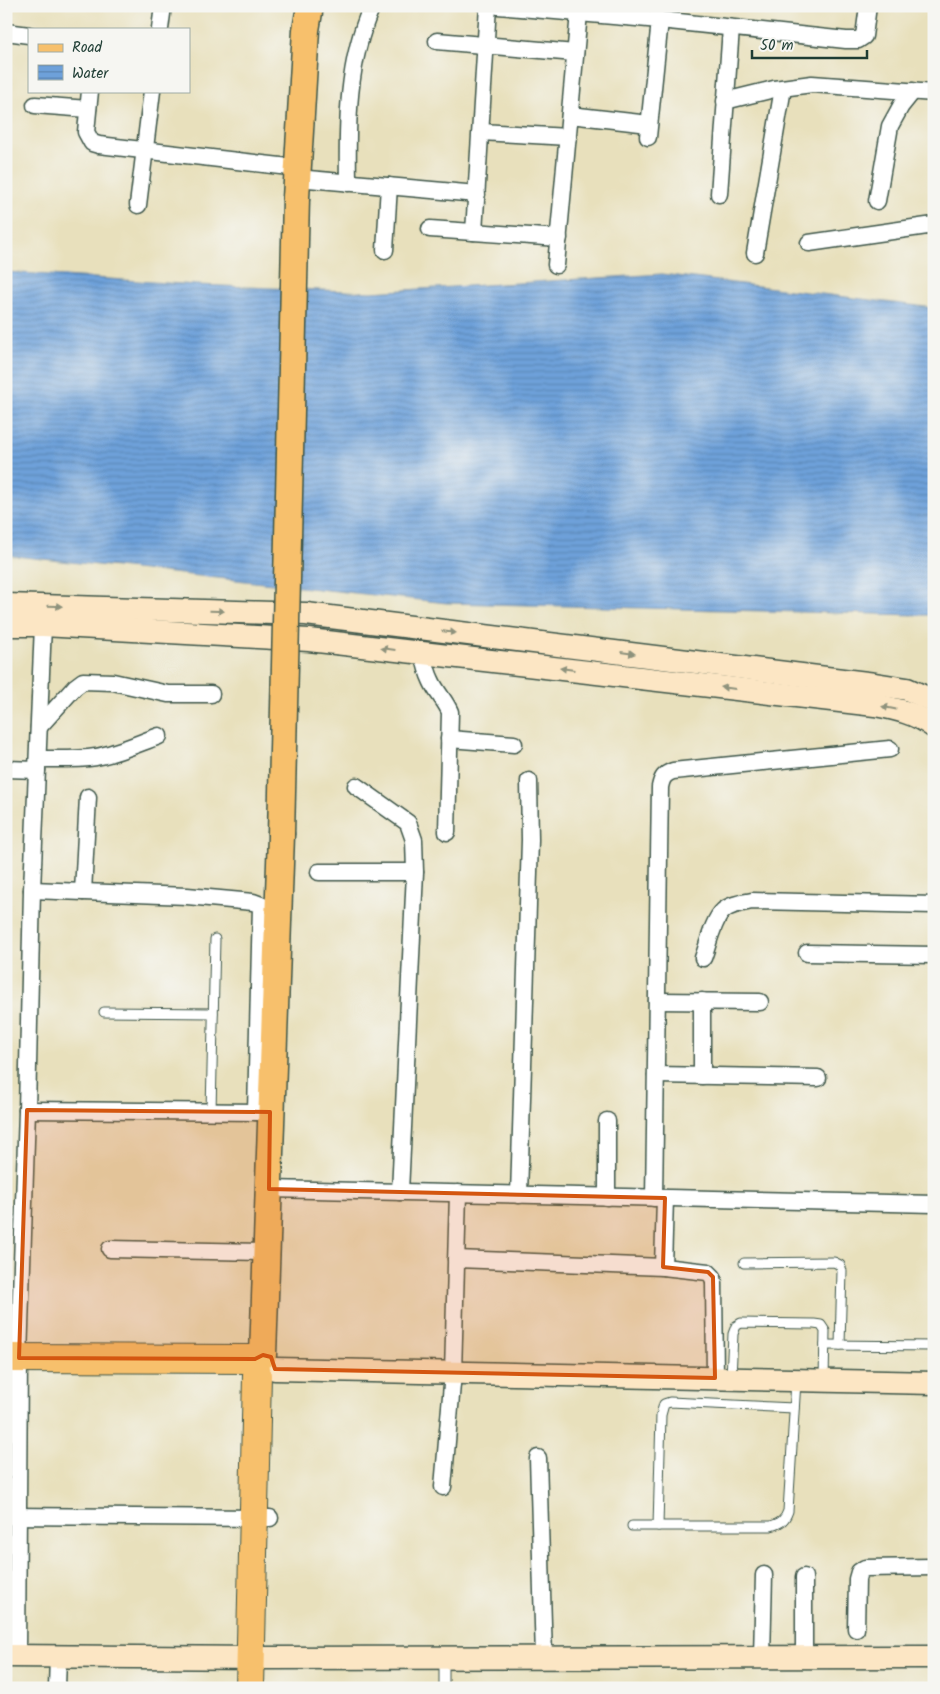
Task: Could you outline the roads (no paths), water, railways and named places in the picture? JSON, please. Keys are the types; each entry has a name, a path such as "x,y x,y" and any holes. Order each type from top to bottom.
{"highway":[{"path":"12,1366 262,1368 271,1430 262,1518 258,1658 264,1688"},
{"path":"250,1688 258,1658"}],"main road":[{"path":"262,1368 269,1189 263,1112 280,835 297,181 306,30 310,6"}],"street":[{"path":"160,28 162,6"},
{"path":"348,183 347,123 351,77 364,25 372,6"},
{"path":"474,232 488,6"},
{"path":"498,6 579,13 615,11 660,20 846,40 858,40 864,36 868,6"},
{"path":"556,265 579,13"},
{"path":"570,115 648,131 660,20"},
{"path":"719,194 731,28"},
{"path":"6,32 28,35"},
{"path":"437,41 575,53"},
{"path":"725,101 783,88 812,84 934,93"},
{"path":"755,252 783,88"},
{"path":"877,200 890,126 901,106 913,91"},
{"path":"90,92 86,132 92,143 99,145 144,150 297,181 348,183 477,194"},
{"path":"138,205 152,92"},
{"path":"36,105 88,110"},
{"path":"480,132 568,137"},
{"path":"385,250 389,186"},
{"path":"809,244 934,225"},
{"path":"430,229 559,238"},
{"path":"6,605 306,614 874,684 907,690 934,701"},
{"path":"6,625 43,625 309,640 875,705 904,711 924,719 934,726"},
{"path":"43,625 32,890 27,1110 12,1366 12,1656 258,1658 934,1657"},
{"path":"423,653 431,682 450,712 448,832"},
{"path":"39,727 75,687 83,681 113,682 168,694 211,694"},
{"path":"6,769 67,759 95,757 159,736"},
{"path":"449,739 514,744"},
{"path":"663,1267 656,1075 660,787 662,778 665,774 673,771 890,749"},
{"path":"520,1195 530,840 529,781"},
{"path":"356,786 408,823 414,840 415,872 400,1192"},
{"path":"83,892 88,797"},
{"path":"319,872 415,872"},
{"path":"27,1110 263,1112 261,905 253,902 187,896 32,890"},
{"path":"703,958 718,918 723,910 734,904 752,901 934,905"},
{"path":"807,953 934,955"},
{"path":"657,1001 760,1002"},
{"path":"702,1001 702,1076"},
{"path":"656,1075 818,1078"},
{"path":"607,1121 607,1197"},
{"path":"269,1189 934,1204"},
{"path":"443,1487 453,1373 458,1193"},
{"path":"110,1248 266,1252"},
{"path":"456,1259 663,1267 708,1272 713,1277 723,1379"},
{"path":"262,1368 934,1383"},
{"path":"538,1458 544,1657"},
{"path":"12,1516 262,1518"},
{"path":"856,1629 857,1579 859,1572 865,1568 934,1567"},
{"path":"762,1657 764,1575"},
{"path":"804,1576 804,1657"},
{"path":"57,1688 58,1656"}],"lane":[{"path":"211,1111 216,939"},
{"path":"104,1012 214,1014"},
{"path":"744,1263 834,1262 840,1265 842,1271 840,1345"},
{"path":"723,1379 736,1326 741,1323 821,1326 825,1331 824,1380"},
{"path":"825,1345 934,1346"},
{"path":"632,1526 771,1526 779,1524 785,1518 788,1511 796,1380"},
{"path":"658,1526 661,1414 664,1404 670,1402 794,1408"},
{"path":"444,1657 444,1688"}],"water":[{"path":"6,272 197,285 371,292 662,274 934,308 934,615 447,603 6,555"}]}
